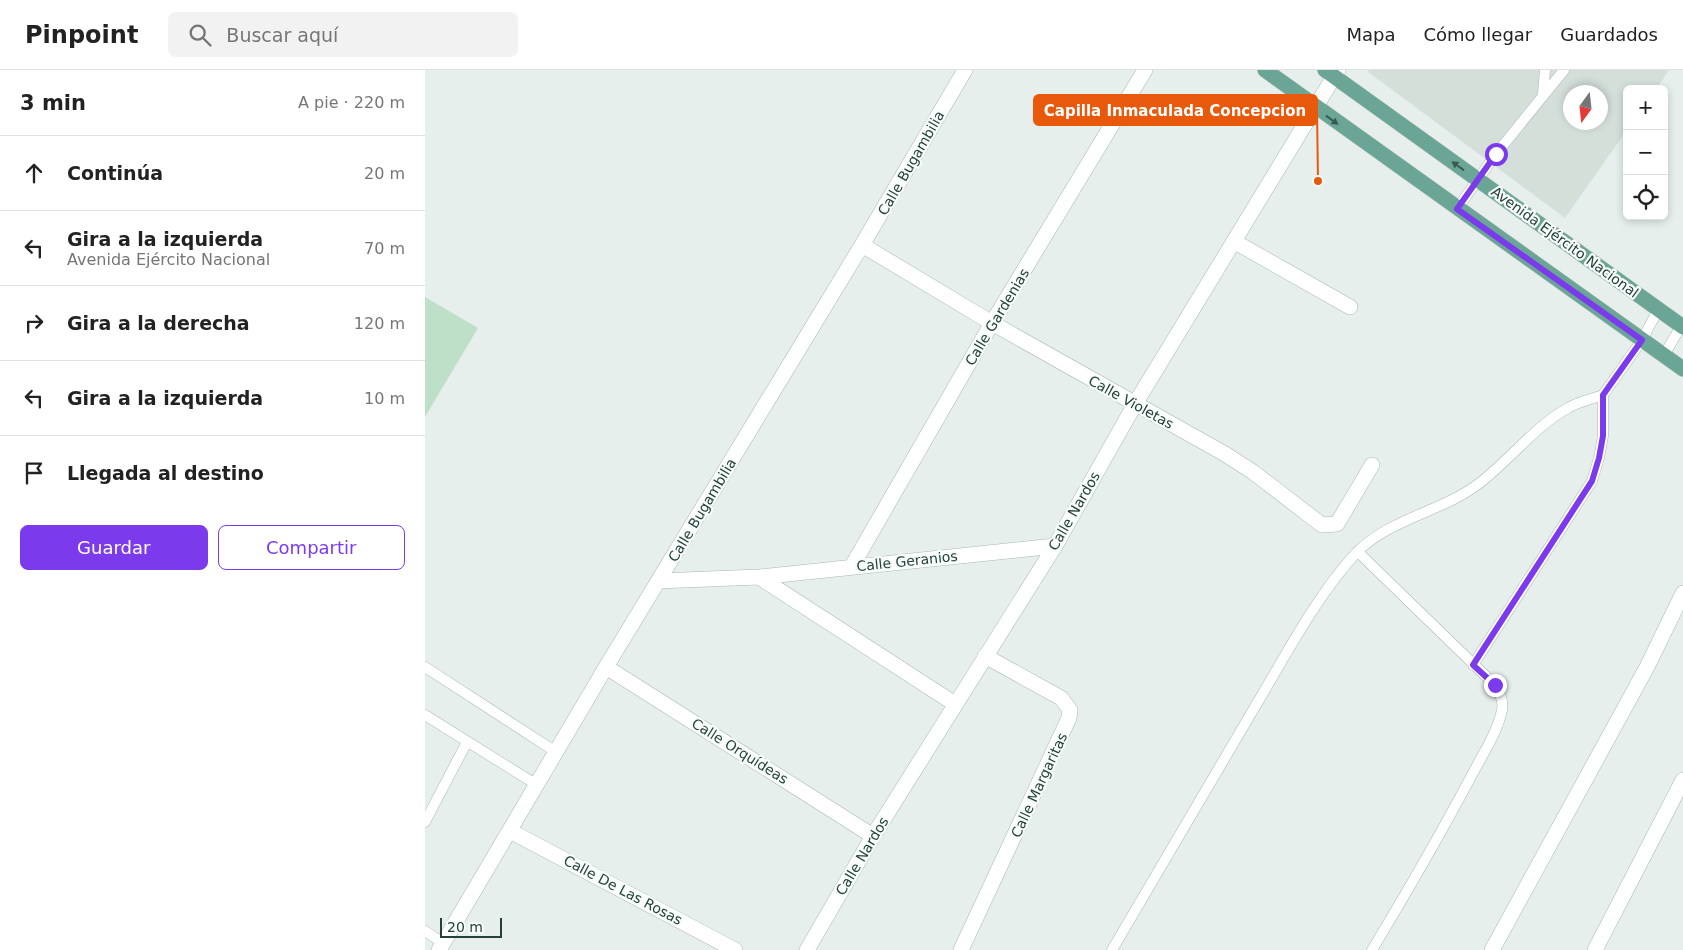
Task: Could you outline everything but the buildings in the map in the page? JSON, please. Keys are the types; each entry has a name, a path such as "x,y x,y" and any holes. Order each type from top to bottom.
{"main road":[{"path":"1265,70 1683,369"},
{"name":"Avenida Ejército Nacional","path":"1332,72 1478,180 1658,310 1682,325"}],"street":[{"name":"Calle Bugambilia","path":"441,946 606,667 862,245 965,70"},
{"name":"Calle Gardenias","path":"852,566 992,323 1145,70"},
{"name":"Calle Nardos","path":"807,950 873,836 1055,546 1135,404 1316,108 1332,72"},
{"path":"1235,242 1350,307"},
{"name":"Calle Violetas","path":"862,245 992,323 1253,472 1322,525 1337,524 1372,465"},
{"name":"Calle Geranios","path":"658,582 759,577 1055,546"},
{"path":"759,577 955,704"},
{"path":"1492,950 1647,667 1683,593"},
{"name":"Calle Margaritas","path":"961,950 1069,718 1069,710 1061,698 985,656"},
{"name":"Calle Orquídeas","path":"606,667 873,836"},
{"path":"1595,950 1683,780"},
{"name":"Calle De Las Rosas","path":"510,831 735,950"}],"lane":[{"path":"1543,94 1545,70"},
{"path":"1457,209 1543,94 1564,70"},
{"path":"1112,950 1292,644 1341,572 1358,552 1372,539 1392,527 1461,496 1477,485 1547,422 1568,408 1603,395 1642,340 1658,310"},
{"path":"1663,355 1682,325"},
{"path":"1473,665 1592,481 1603,436 1603,395"},
{"path":"1358,552 1500,693 1502,710 1497,724 1459,800 1373,950"},
{"path":"425,667 556,752"},
{"path":"425,715 537,785"},
{"path":"425,822 467,742"},
{"path":"425,931 441,946"}],"shaded area":[{"path":"1369,70 1669,70 1659,85 1623,85 1623,136 1565,218 1368,72"}],"green space":[{"path":"425,297 478,328 425,417"}],"place":[{"name":"Capilla Inmaculada Concepcion","path":"1318,181"}],"route":[{"path":"1495,685 1473,665 1592,481 1603,436 1603,395 1642,340 1457,209 1496,154"}]}
